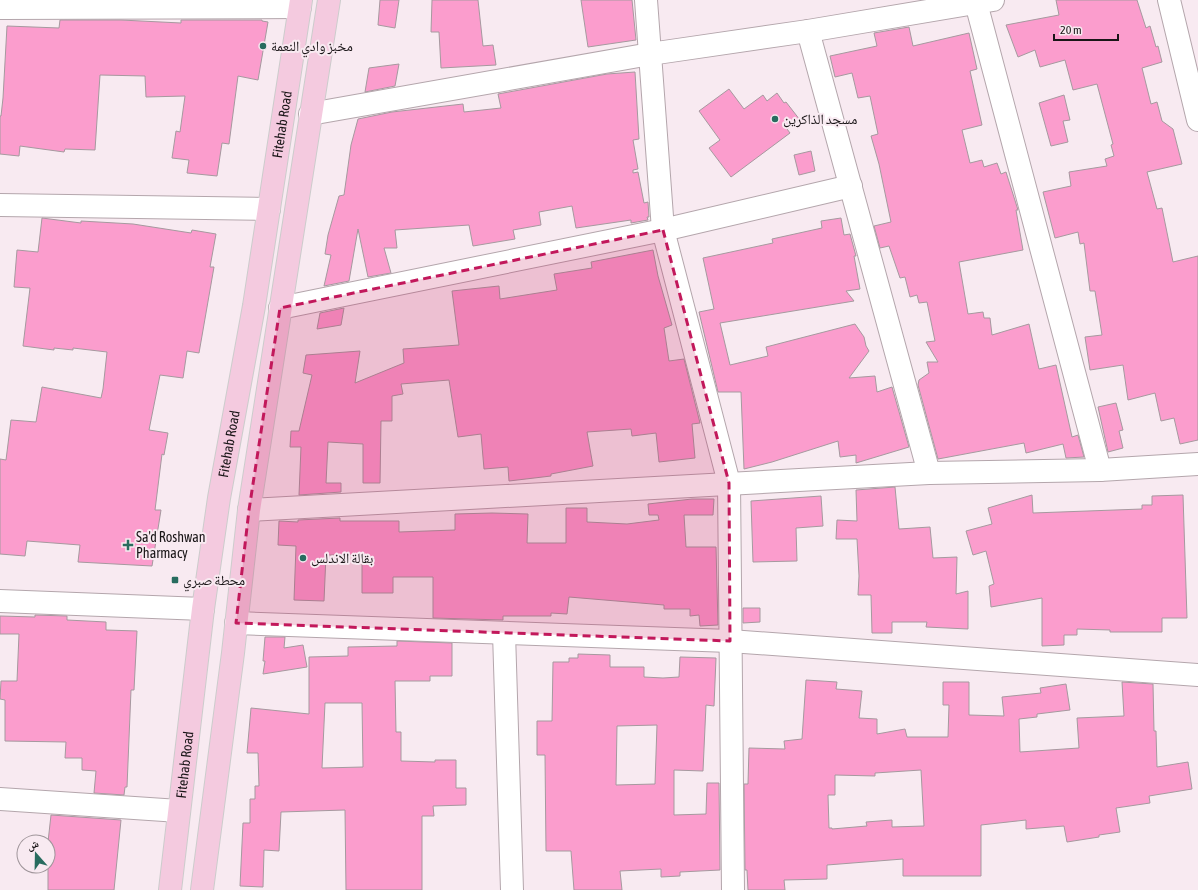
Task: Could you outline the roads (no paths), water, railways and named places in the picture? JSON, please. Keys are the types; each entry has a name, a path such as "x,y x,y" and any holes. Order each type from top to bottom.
{"main road":[{"name":"Fitehab Road","path":"202,890 233,653 249,510 329,0"},
{"name":"Fitehab Road","path":"170,890 203,609 219,498 252,314 301,4"},
{"path":"198,650 233,653"}],"street":[{"path":"646,0 663,230 729,483 733,890"},
{"path":"1169,0 1197,113"},
{"path":"310,114 650,54 808,31 985,2 1100,470"},
{"path":"0,8 301,4"},
{"path":"808,31 929,473"},
{"path":"280,308 663,230 851,186"},
{"path":"0,205 269,209"},
{"path":"249,510 929,473 1100,470 1198,464"},
{"path":"0,601 203,609"},
{"path":"236,623 730,641 1198,674"},
{"path":"504,633 512,890"},
{"path":"0,798 179,811"}],"place":[{"name":"مخبز وادي النعمة","path":"263,46"},
{"name":"مسجد الذاكرين","path":"775,119"},
{"name":"Sa'd Roshwan Pharmacy","path":"128,545"},
{"name":"بقالة الاندلس","path":"303,558"},
{"name":"محطة صبري","path":"175,580"}]}
